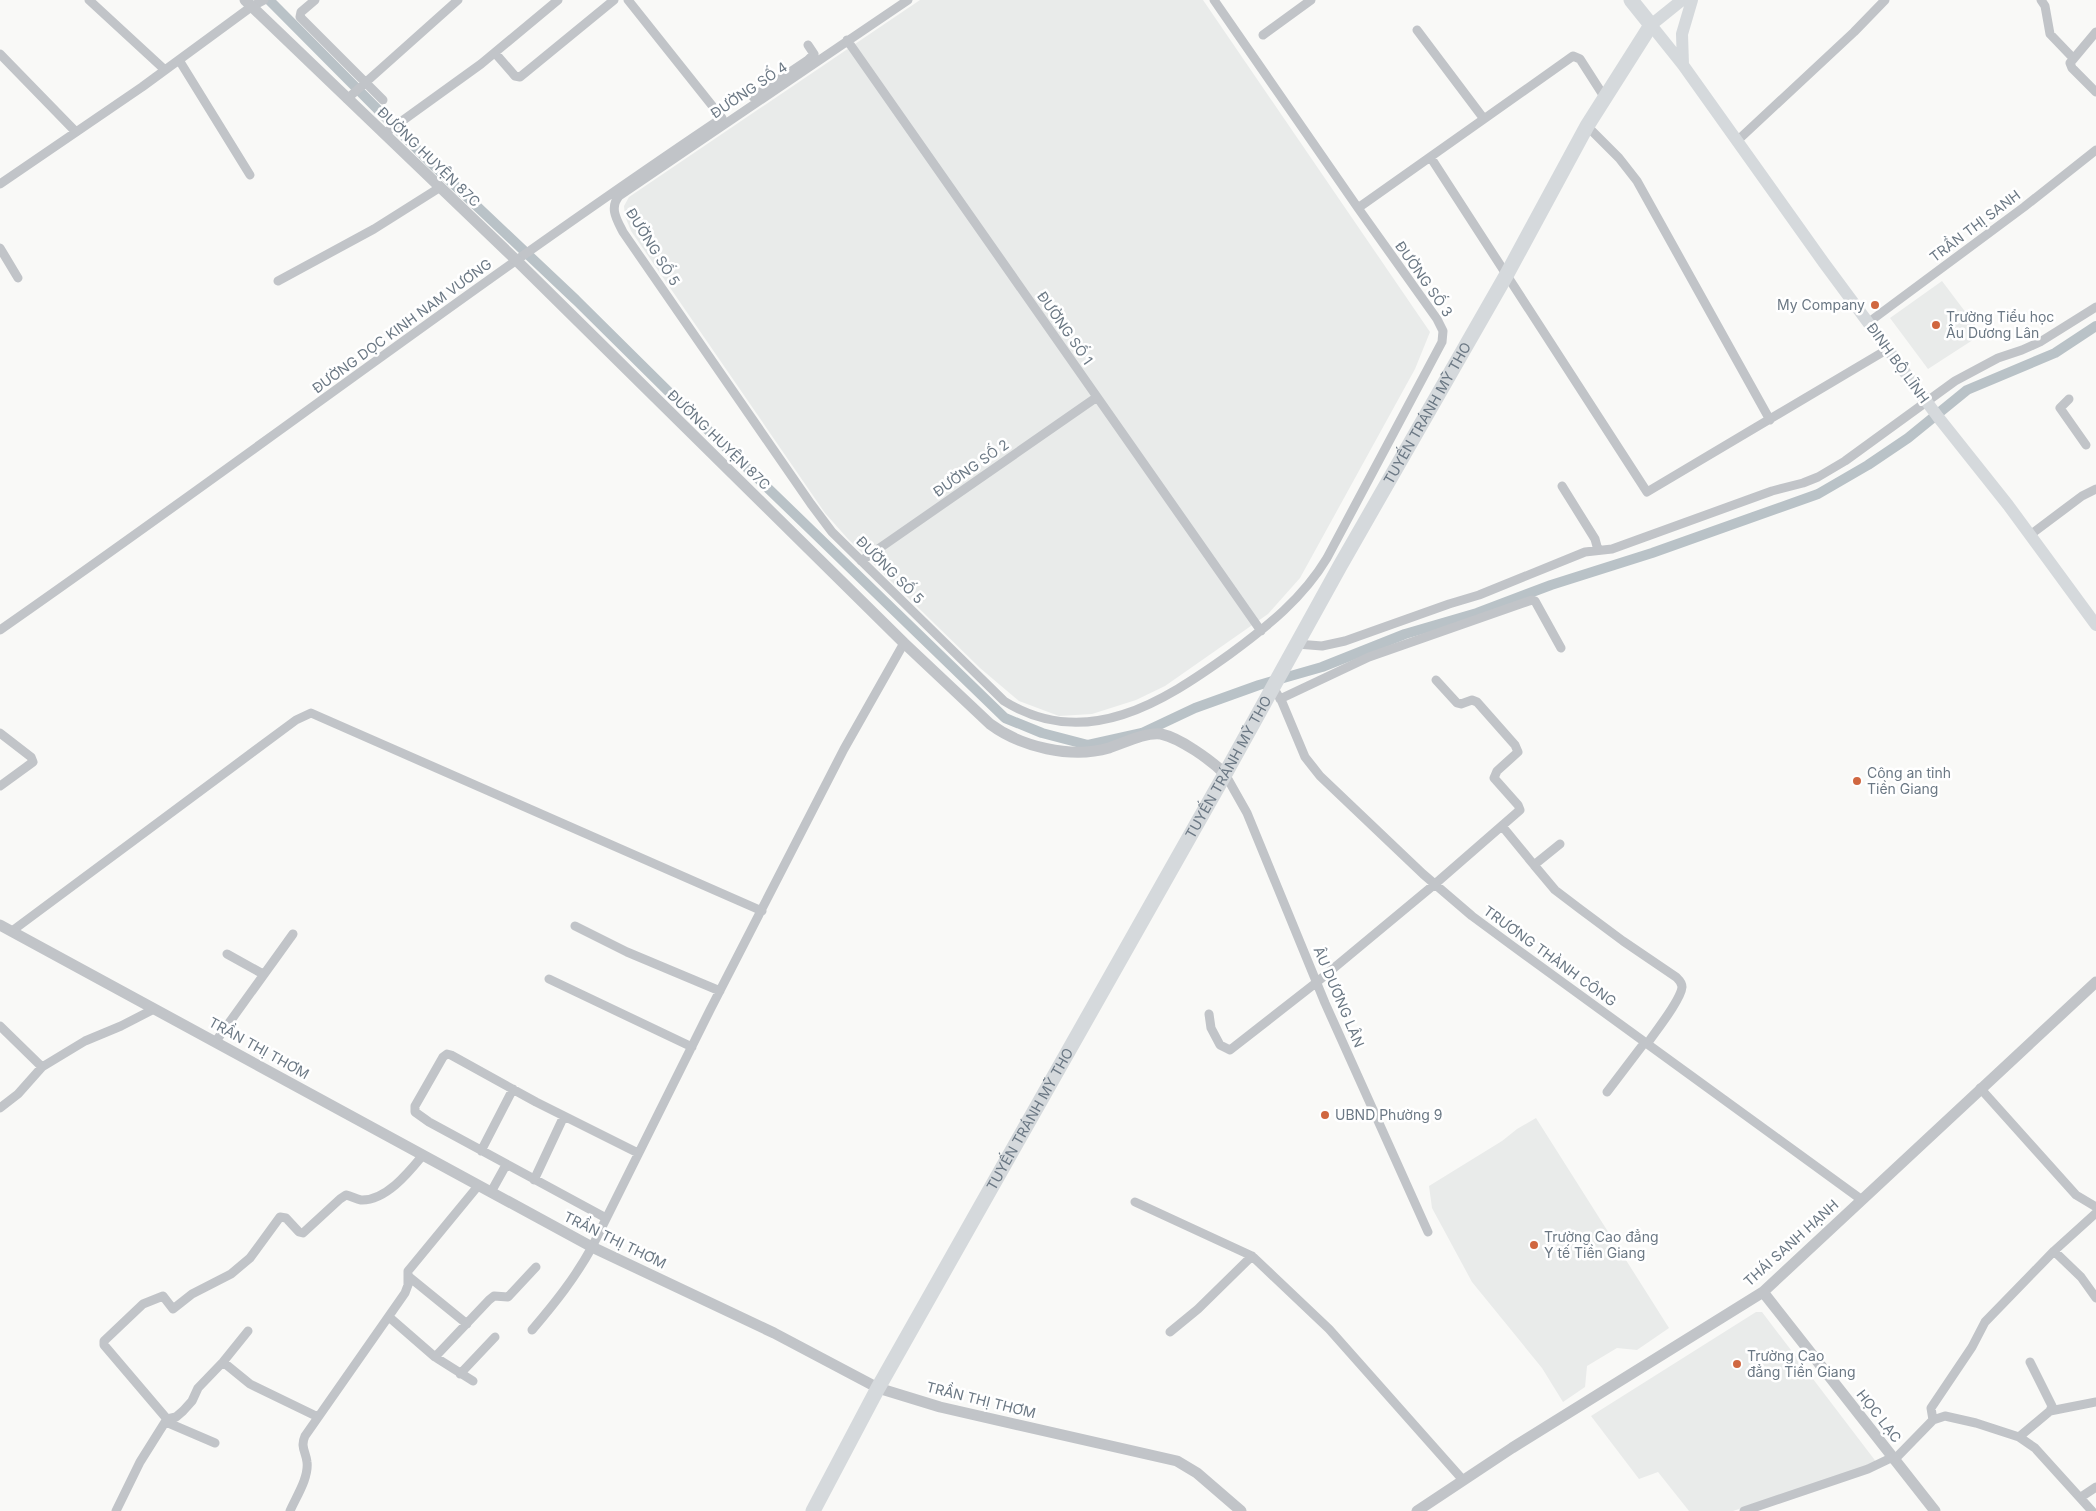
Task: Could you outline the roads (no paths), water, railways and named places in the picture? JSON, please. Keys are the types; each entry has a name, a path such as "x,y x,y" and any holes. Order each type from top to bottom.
{"highway":[{"path":"1631,0 1650,25"},
{"name":"TUYẾN TRÁNH MỸ THO","path":"813,1511 878,1388 1225,774 1276,689 1295,647 1340,566 1427,393 1507,274 1587,126 1650,25"}],"main road":[{"path":"1650,25 1682,0"},
{"path":"1683,65 1682,34 1692,0"},
{"name":"ĐINH BỘ LĨNH","path":"1650,25 1683,65 1824,263 1938,418 2030,535 2096,625"}],"street":[{"path":"89,0 165,70"},
{"path":"315,0 300,12 300,17 363,84 383,100"},
{"path":"350,97 430,28 458,0"},
{"path":"387,132 495,53 558,0"},
{"path":"495,53 515,76 520,77 614,0"},
{"path":"628,0 722,118"},
{"name":"ĐƯỜNG SỐ 4","path":"613,209 614,201 619,196 908,0"},
{"name":"ĐƯỜNG SỐ 3","path":"1214,0 1443,330 1442,342 1427,393 1315,578 1292,603 1261,631"},
{"path":"1263,35 1311,0"},
{"path":"1737,141 1854,32 1885,0"},
{"path":"2041,0 2045,6 2050,34 2073,58"},
{"path":"0,184 165,70 255,2"},
{"name":"ĐƯỜNG HUYỆN 87C","path":"255,2 387,132 440,188 519,258 904,643 990,724 1002,733 1017,740 1051,749 1088,752 1099,751 1148,735 1168,736 1208,758 1225,774"},
{"path":"1417,30 1484,119"},
{"path":"2096,32 2070,63 2072,68 2096,92"},
{"name":"ĐƯỜNG SỐ 1","path":"847,40 1261,631"},
{"name":"ĐƯỜNG DỌC KINH NAM VƯƠNG","path":"0,630 138,534 530,250 808,60 814,54 808,45"},
{"path":"0,54 75,131"},
{"path":"1358,208 1432,158 1573,56 1580,59 1605,98"},
{"path":"179,60 250,175"},
{"path":"1587,126 1619,158 1637,181 1770,420"},
{"name":"TRẦN THỊ SANH","path":"1869,322 2024,207 2096,150"},
{"path":"1432,158 1647,492 1888,349"},
{"path":"278,281 374,229 440,188"},
{"name":"ĐƯỜNG SỐ 5","path":"613,209 616,220 624,232 832,532 1004,702 1030,715 1050,721 1085,722 1104,720 1148,706 1195,679 1261,631"},
{"path":"0,248 18,278"},
{"path":"1295,647 1322,646 1345,641 1479,595 1585,552 1612,549 1772,491 1818,477 1845,461 1928,404 1978,367 2040,342 2096,307"},
{"name":"ĐƯỜNG SỐ 2","path":"861,561 1096,397"},
{"path":"2068,399 2060,408 2086,445"},
{"path":"1562,486 1594,538 1598,550"},
{"path":"2030,535 2082,496 2096,489"},
{"path":"1327,558 1340,566"},
{"path":"1276,689 1532,600 1540,608 1561,648"},
{"path":"532,1330 567,1289 593,1244 844,749 904,643"},
{"path":"1209,1014 1211,1028 1220,1045 1230,1050 1317,982 1435,884 1520,810 1518,805 1494,778 1494,775 1518,752 1508,737 1478,702 1472,700 1461,704 1457,703 1436,680"},
{"name":"TRƯƠNG THÀNH CÔNG","path":"1276,689 1310,764 1435,884 1472,916 1862,1200"},
{"path":"12,931 296,720 311,713 762,911"},
{"path":"0,733 31,757 33,762 0,786"},
{"name":"ÂU DƯƠNG LÂN","path":"1225,774 1246,813 1317,982 1428,1232"},
{"path":"1502,826 1555,890 1623,941 1680,980 1682,989 1671,1010 1607,1092"},
{"path":"1534,865 1560,844"},
{"name":"TRẦN THỊ THƠM","path":"0,925 216,1041 478,1186 492,1190 593,1244 774,1333 878,1388 940,1407 1176,1461 1197,1474 1241,1511"},
{"path":"575,926 627,952 720,991"},
{"path":"216,1041 293,934"},
{"path":"227,954 263,974"},
{"path":"549,979 692,1047"},
{"name":"THÁI SANH HẠNH","path":"1417,1511 1463,1480 1763,1292 2096,982"},
{"path":"0,1108 18,1094 42,1067 85,1041 121,1026 154,1009"},
{"path":"0,1026 42,1067"},
{"path":"606,1218 534,1180 504,1167 481,1151 421,1117 415,1112 415,1106 443,1057 447,1054 638,1153"},
{"path":"1980,1088 2076,1195 2096,1207"},
{"path":"481,1151 513,1089"},
{"path":"534,1180 564,1116"},
{"path":"215,1443 166,1420 104,1345 104,1341 149,1300 164,1296 173,1309 192,1294 231,1274 250,1258 280,1218 286,1218 299,1232 303,1233 346,1195 359,1200 378,1196 389,1189 402,1180 423,1155"},
{"path":"492,1190 504,1167"},
{"path":"290,1511 307,1472 308,1462 302,1448 302,1442 405,1293 408,1285 408,1271 478,1186"},
{"path":"1135,1202 1252,1256 1328,1328 1463,1480"},
{"path":"1933,1420 1930,1408 1972,1347 1985,1322 2054,1251 2096,1213"},
{"path":"2054,1251 2081,1277 2096,1298"},
{"path":"1170,1332 1198,1309 1252,1256"},
{"path":"435,1357 494,1296 508,1297 536,1267"},
{"path":"408,1276 467,1324"},
{"name":"HỌC LẠC","path":"1763,1292 1935,1511"},
{"path":"389,1317 435,1357 473,1381"},
{"path":"116,1511 140,1462 166,1420 176,1417 192,1401 198,1388 248,1331"},
{"path":"460,1374 495,1337"},
{"path":"222,1362 250,1384 318,1417"},
{"path":"2030,1362 2052,1406 2050,1411"},
{"path":"2020,1437 2050,1411 2096,1402"},
{"path":"1744,1511 1893,1459 1933,1420 1945,1416 1976,1423 2020,1437 2035,1448 2092,1511"},
{"path":"2081,1497 2096,1487"}],"waterway":[{"path":"269,0 429,161 576,300 1005,718 1042,733 1088,745 1142,733 1195,708 1259,685 1322,667 1405,634 1477,613 1551,585 1652,553 1818,494 1868,465 1908,438 1967,390 2055,353 2096,326"}],"place":[{"name":"My Company","path":"1875,305"},
{"name":"Trường Tiểu học Âu Dương Lân","path":"1936,325"},
{"name":"Công an tỉnh Tiền Giang","path":"1857,781"},
{"name":"UBND Phường 9","path":"1325,1115"},
{"name":"Trường Cao đẳng Y tế Tiền Giang","path":"1534,1245"},
{"name":"Trường Cao đẳng Tiền Giang","path":"1737,1364"}]}
